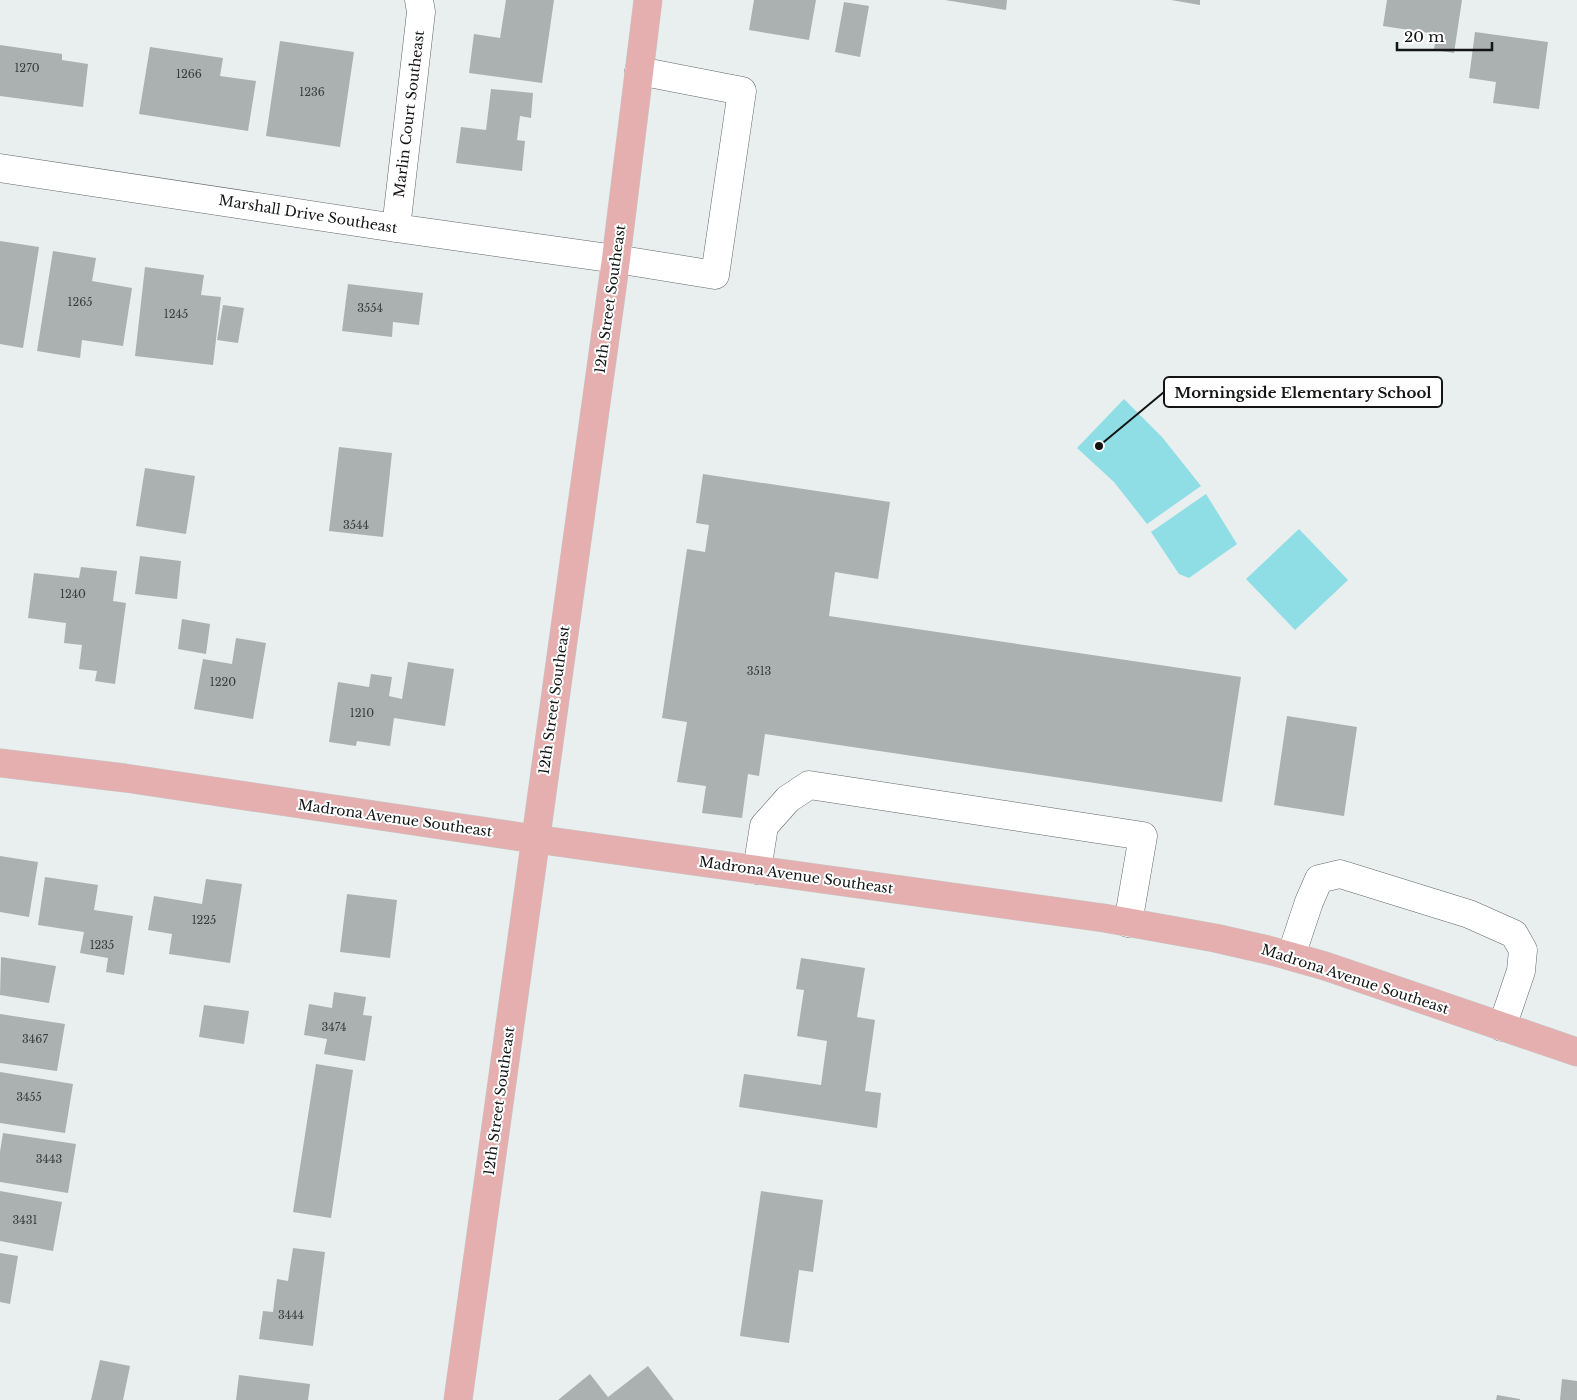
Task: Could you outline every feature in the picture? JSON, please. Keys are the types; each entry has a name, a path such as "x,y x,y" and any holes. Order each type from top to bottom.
{"main road":[{"name":"12th Street Southeast","path":"458,1400 616,258 648,0"},
{"name":"Madrona Avenue Southeast","path":"0,763 133,780 1128,923 1215,938 1291,956 1577,1052"}],"street":[{"name":"Marlin Court Southeast","path":"396,228 421,12 419,0"},
{"name":"Marshall Drive Southeast","path":"0,168 396,228 616,258 715,275 742,91 639,71"},
{"path":"757,870 764,826 788,799 809,785 1143,836 1128,923"},
{"path":"1291,956 1309,902 1319,879 1340,874 1469,914 1514,934 1523,950 1521,971 1502,1027"}],"shaded area":[{"path":"1124,399 1162,437 1201,486 1147,524 1114,482 1077,448"},
{"path":"1206,494 1237,544 1189,578 1179,574 1151,532"},
{"path":"1299,529 1348,580 1295,630 1246,579"}],"building":[{"path":"506,0 554,0 542,83 469,73 474,34 500,38"},
{"path":"754,0 816,0 809,40 749,30"},
{"path":"945,0 1007,0 1006,10"},
{"path":"1171,0 1200,0 1200,5"},
{"path":"1387,0 1462,0 1454,53 1434,50 1436,34 1383,26"},
{"path":"844,2 869,6 860,57 835,52"},
{"path":"1475,32 1548,42 1539,109 1493,103 1496,82 1469,78"},
{"path":"280,41 354,52 340,147 266,136"},
{"path":"0,45 62,54 62,60 88,64 83,107 0,96"},
{"path":"150,47 223,58 220,76 256,81 248,131 139,114"},
{"path":"491,89 533,93 531,118 520,116 517,140 525,141 522,171 456,163 461,127 486,130"},
{"path":"0,241 39,247 23,348 0,344"},
{"path":"53,251 96,258 92,281 132,288 123,346 82,340 80,358 37,351"},
{"path":"145,267 204,275 201,295 221,297 213,365 135,356"},
{"path":"348,284 423,293 419,325 393,322 392,337 342,331"},
{"path":"223,305 244,308 238,343 217,340"},
{"path":"339,447 392,453 383,537 329,531"},
{"path":"145,468 195,476 186,534 136,526"},
{"path":"703,474 890,502 878,579 835,572 829,616 1241,677 1222,802 765,734 759,776 748,774 742,818 702,813 706,786 677,782 687,722 662,718 687,549 705,552 709,525 696,523"},
{"path":"140,556 181,561 177,599 135,594"},
{"path":"81,567 117,571 113,601 126,603 115,684 95,681 97,671 79,669 82,645 64,643 66,623 28,618 34,573 79,578"},
{"path":"182,619 210,624 206,654 178,649"},
{"path":"236,638 266,643 253,719 194,709 203,659 232,664"},
{"path":"408,662 454,669 445,726 394,718 390,746 357,741 356,746 329,742 338,682 369,687 371,674 392,677 389,696 402,699"},
{"path":"1287,716 1357,727 1344,816 1274,805"},
{"path":"0,856 38,862 29,917 0,912"},
{"path":"45,877 98,885 94,910 133,916 124,975 106,972 108,958 80,953 84,932 38,925"},
{"path":"206,879 242,884 230,963 169,954 172,934 148,930 154,896 202,904"},
{"path":"347,894 397,900 390,958 340,952"},
{"path":"1,957 56,966 49,1003 0,995"},
{"path":"801,958 865,968 857,1017 875,1020 865,1091 881,1093 877,1128 739,1107 744,1074 821,1085 827,1041 797,1036 804,990 796,989"},
{"path":"334,992 366,997 363,1015 372,1016 365,1061 324,1054 327,1039 304,1035 309,1004 332,1008"},
{"path":"204,1005 249,1011 244,1044 199,1037"},
{"path":"0,1014 65,1024 57,1071 0,1063"},
{"path":"316,1064 353,1070 331,1218 293,1212"},
{"path":"0,1072 73,1084 65,1133 0,1123"},
{"path":"3,1133 76,1144 68,1193 0,1182 0,1152"},
{"path":"0,1191 62,1202 53,1251 0,1241"},
{"path":"761,1191 823,1200 813,1272 799,1270 789,1343 740,1336"},
{"path":"293,1248 325,1252 313,1346 259,1339 263,1311 273,1312 277,1279 288,1281"},
{"path":"0,1253 18,1256 10,1304 0,1302"},
{"path":"100,1360 130,1366 123,1400 91,1400"},
{"path":"648,1366 674,1400 558,1400 590,1374 608,1397"},
{"path":"239,1375 310,1384 308,1400 236,1400"},
{"path":"1562,1379 1577,1381 1577,1400 1560,1400"},
{"path":"1497,1395 1520,1399 1520,1400 1496,1400"}],"place":[{"name":"Morningside Elementary School","path":"1099,446"}]}
